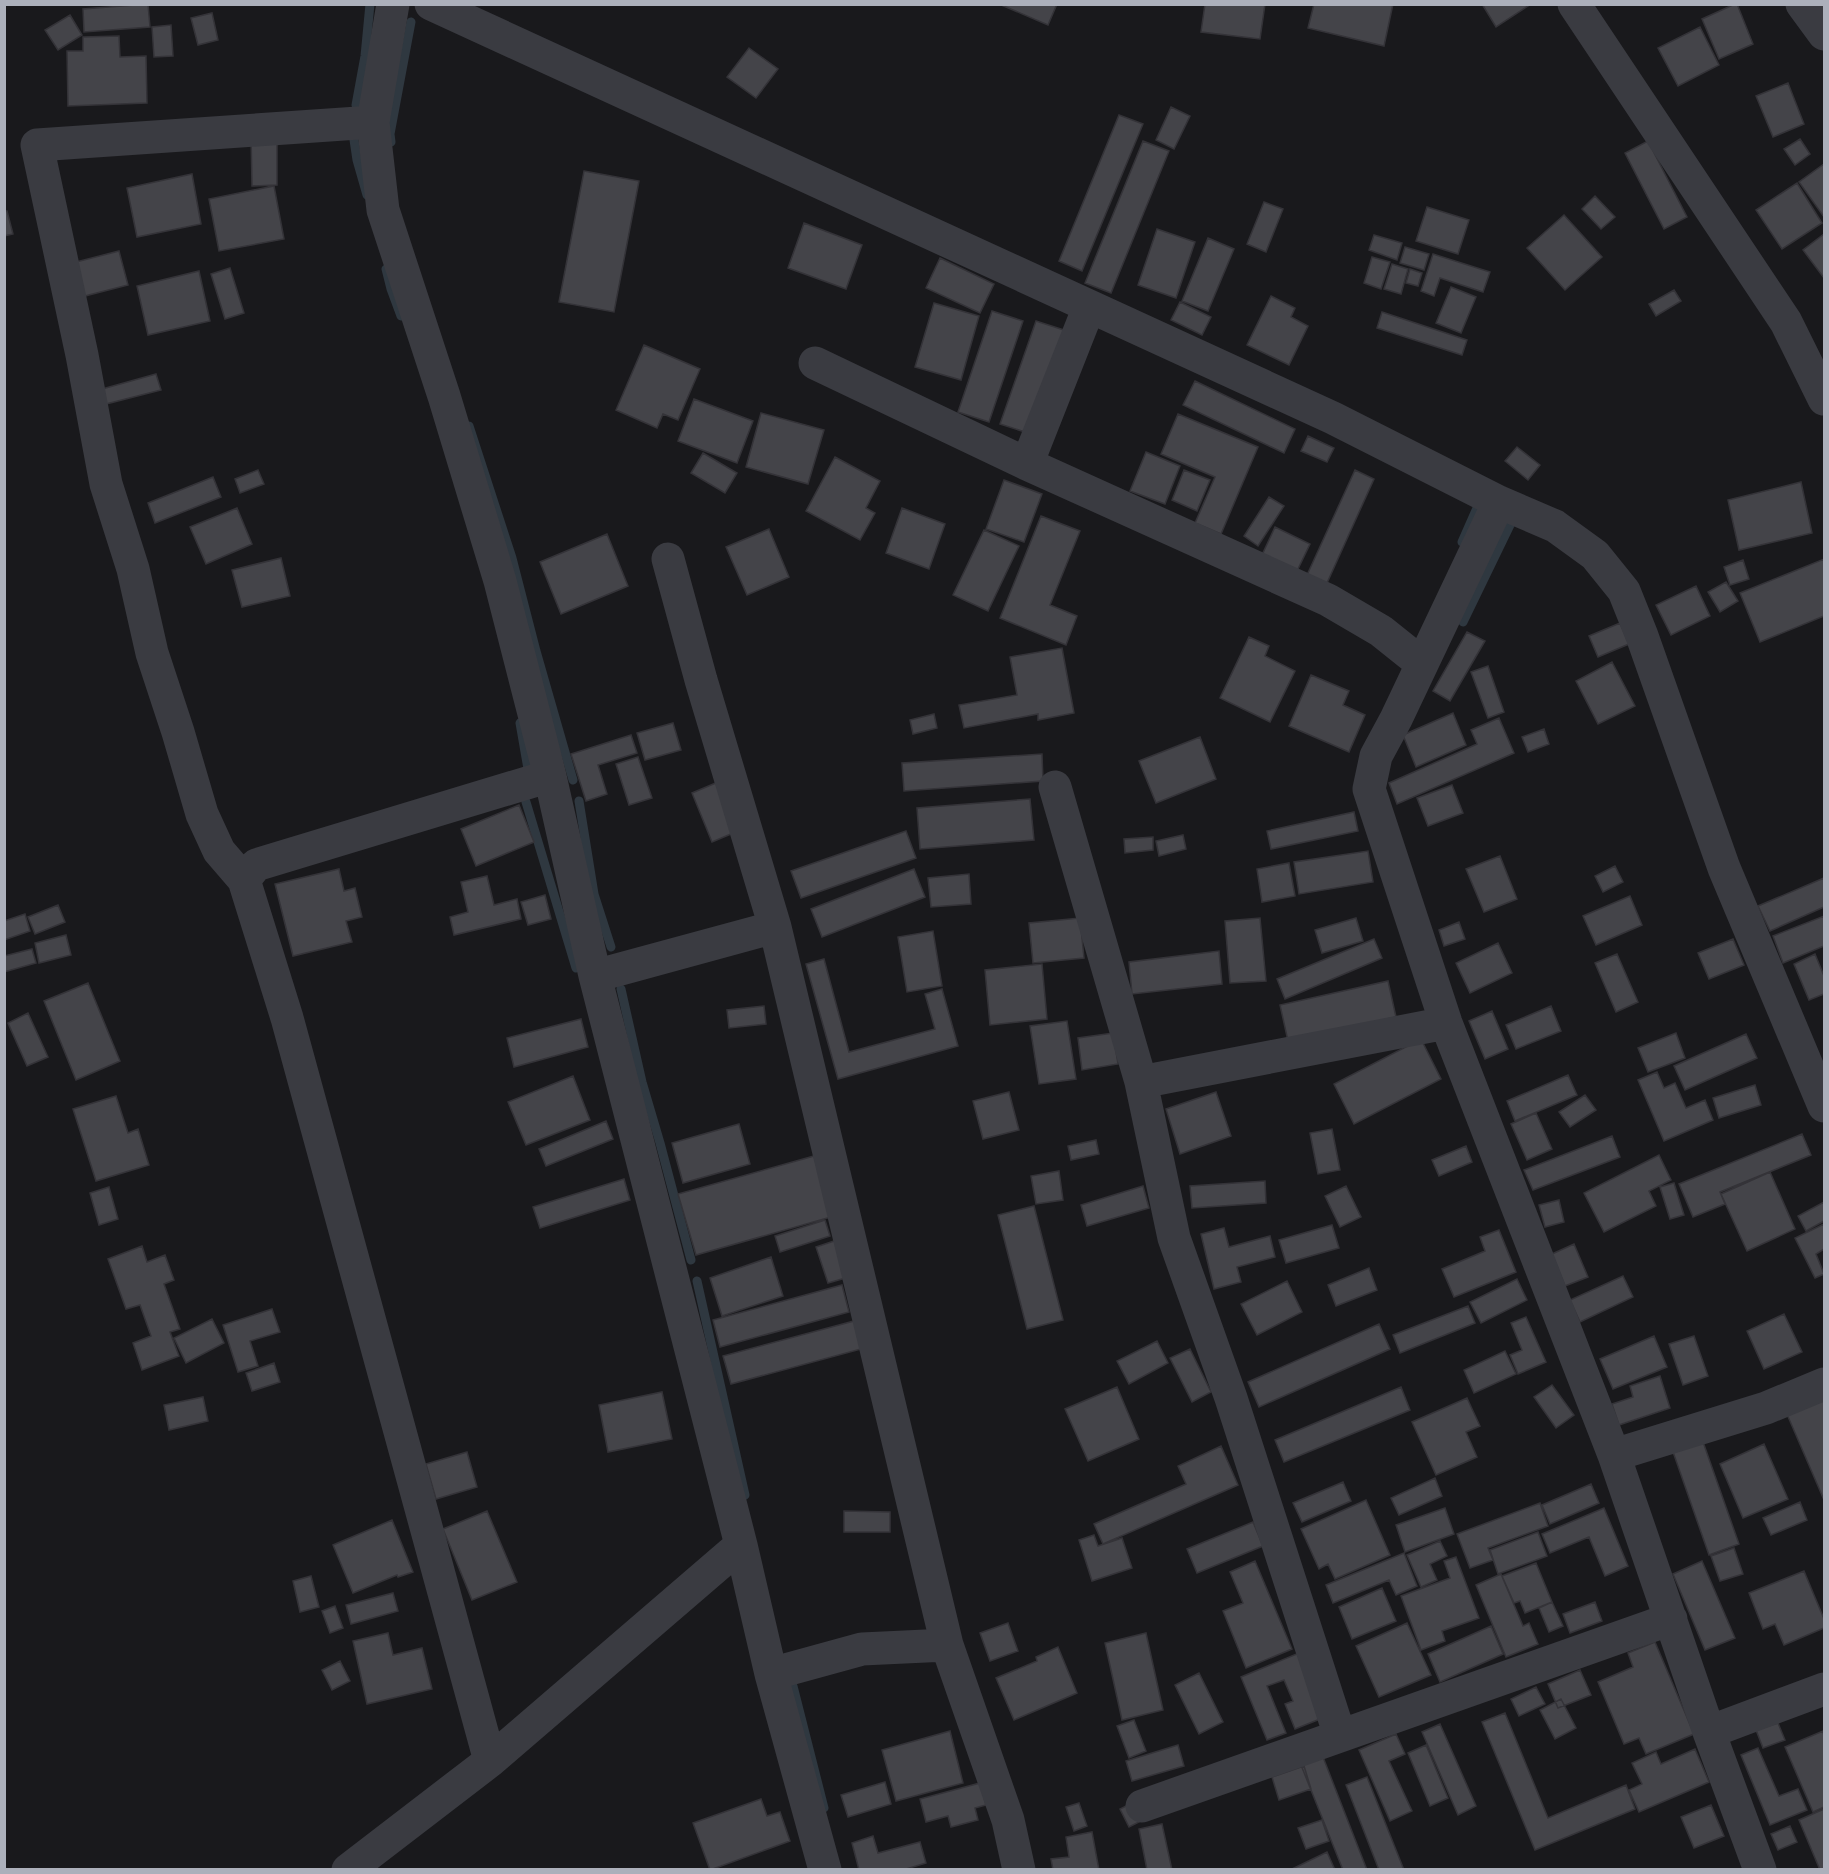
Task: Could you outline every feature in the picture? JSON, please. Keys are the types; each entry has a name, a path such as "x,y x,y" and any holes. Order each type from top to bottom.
{"street":[{"path":"393,4 373,122 383,210 444,396 500,581 550,776 595,976 741,1545 771,1674 825,1869"},
{"path":"431,4 1333,418 1499,502 1555,526 1595,555 1624,591 1724,868 1824,1106"},
{"path":"1574,4 1786,322 1824,399"},
{"path":"1802,4 1824,34"},
{"path":"373,122 36,145 80,344 106,484 133,569 153,653 202,814 219,851 244,880 287,1018 490,1761"},
{"path":"1027,464 1089,307"},
{"path":"815,363 1027,464 1328,600 1381,631 1421,663"},
{"path":"1499,502 1396,719 1376,756 1369,789 1446,1023 1614,1455 1709,1732 1760,1869"},
{"path":"668,559 701,680 775,927 947,1645 1008,1820 1019,1869"},
{"path":"244,880 256,865 550,776"},
{"path":"1055,786 1141,1082 1174,1238 1231,1398 1340,1736"},
{"path":"595,976 775,927"},
{"path":"1141,1082 1446,1023"},
{"path":"1614,1455 1766,1408 1824,1384"},
{"path":"348,1869 490,1761 741,1545"},
{"path":"1142,1806 1671,1619"},
{"path":"771,1674 862,1649 947,1645"},
{"path":"1709,1732 1824,1689"}],"building":[{"path":"148,4 150,27 84,32 83,9"},
{"path":"999,4 1057,4 1048,25"},
{"path":"1205,4 1265,4 1260,39 1201,32"},
{"path":"1314,4 1393,4 1384,46 1308,28"},
{"path":"1482,4 1531,4 1496,27"},
{"path":"1737,4 1753,44 1719,59 1702,19"},
{"path":"212,13 218,40 198,45 191,18"},
{"path":"70,15 82,35 58,50 45,30"},
{"path":"171,25 173,56 154,57 152,27"},
{"path":"1700,27 1719,65 1678,86 1658,48"},
{"path":"119,36 120,57 146,56 147,103 68,106 67,51 83,51 83,37"},
{"path":"749,48 778,69 756,98 727,77"},
{"path":"1788,83 1804,124 1773,137 1756,96"},
{"path":"1171,107 1190,116 1174,149 1156,140"},
{"path":"1119,115 1143,124 1082,271 1059,261"},
{"path":"251,135 277,135 277,185 252,186"},
{"path":"1800,139 1810,154 1795,165 1784,149"},
{"path":"1143,141 1169,151 1111,293 1085,283"},
{"path":"1648,141 1687,217 1664,229 1625,153"},
{"path":"1824,164 1824,217 1799,182"},
{"path":"584,171 639,181 614,312 559,302"},
{"path":"192,174 201,224 137,237 127,188"},
{"path":"1797,183 1822,223 1782,249 1756,210"},
{"path":"274,186 284,239 219,251 209,199"},
{"path":"1595,196 1615,217 1601,229 1582,209"},
{"path":"1264,202 1283,209 1266,252 1247,244"},
{"path":"1427,207 1469,220 1458,254 1416,241"},
{"path":"4,211 7,211 13,234 4,236"},
{"path":"1564,215 1602,257 1565,290 1527,248"},
{"path":"804,223 862,245 846,289 788,268"},
{"path":"1157,229 1195,242 1176,298 1138,285"},
{"path":"1824,234 1824,278 1803,250"},
{"path":"1374,235 1402,243 1397,260 1369,250"},
{"path":"1208,238 1234,249 1208,311 1182,301"},
{"path":"1405,247 1429,254 1424,270 1400,263"},
{"path":"119,251 128,285 81,297 72,263"},
{"path":"1433,254 1490,272 1483,292 1440,278 1434,296 1421,291"},
{"path":"1372,257 1390,262 1381,289 1364,283"},
{"path":"940,258 994,284 980,313 926,288"},
{"path":"1392,264 1408,269 1401,294 1384,289"},
{"path":"230,268 244,313 225,319 211,274"},
{"path":"1410,269 1422,273 1418,286 1406,283"},
{"path":"199,271 210,321 148,335 137,286"},
{"path":"1451,287 1476,297 1461,333 1436,323"},
{"path":"1674,290 1681,301 1656,316 1649,304"},
{"path":"1271,296 1295,308 1291,317 1308,326 1289,365 1247,345"},
{"path":"1180,302 1211,317 1202,335 1171,320"},
{"path":"934,303 979,316 961,380 915,367"},
{"path":"992,311 1023,321 989,422 958,412"},
{"path":"1382,312 1467,340 1462,355 1377,328"},
{"path":"1036,321 1064,330 1028,433 1000,424"},
{"path":"644,345 700,369 678,420 663,414 657,428 616,410"},
{"path":"156,374 161,390 106,404 102,389"},
{"path":"1195,381 1295,429 1284,453 1183,405"},
{"path":"694,399 753,421 737,463 678,441"},
{"path":"761,413 824,430 808,484 746,467"},
{"path":"1178,414 1258,447 1221,534 1195,523 1215,477 1161,454"},
{"path":"1308,436 1334,448 1327,462 1301,451"},
{"path":"1517,447 1540,465 1528,480 1505,461"},
{"path":"1146,452 1180,466 1165,504 1130,491"},
{"path":"703,453 737,473 725,493 691,473"},
{"path":"835,457 880,481 866,508 875,513 860,540 806,511"},
{"path":"258,470 264,484 240,493 235,479"},
{"path":"1184,470 1210,480 1197,511 1172,500"},
{"path":"1355,470 1374,479 1327,583 1307,575"},
{"path":"213,477 221,497 155,523 148,503"},
{"path":"1004,480 1042,494 1024,542 986,529"},
{"path":"1801,482 1812,533 1739,550 1728,500"},
{"path":"1269,497 1284,506 1258,546 1244,536"},
{"path":"237,508 252,544 206,564 190,527"},
{"path":"902,508 945,524 929,569 886,553"},
{"path":"1041,516 1080,531 1050,605 1077,616 1066,645 1000,618"},
{"path":"1275,527 1310,544 1297,571 1262,555"},
{"path":"769,529 789,577 747,595 726,547"},
{"path":"984,530 1019,546 988,611 953,595"},
{"path":"607,534 628,586 561,614 540,562"},
{"path":"281,558 290,596 242,607 232,570"},
{"path":"1824,559 1824,616 1760,642 1740,593"},
{"path":"1743,560 1749,579 1730,585 1724,567"},
{"path":"1726,582 1738,601 1720,612 1708,592"},
{"path":"1696,586 1710,616 1671,635 1656,605"},
{"path":"1620,623 1629,644 1598,657 1589,636"},
{"path":"1467,632 1485,641 1450,701 1433,691"},
{"path":"1249,637 1269,646 1265,656 1295,671 1270,722 1220,698"},
{"path":"1062,648 1074,713 1038,720 1038,714 964,728 959,705 1017,695 1010,657"},
{"path":"1612,662 1635,706 1598,724 1576,681"},
{"path":"1488,666 1504,712 1488,718 1471,672"},
{"path":"1311,675 1349,691 1343,705 1365,715 1349,752 1289,726"},
{"path":"1453,713 1466,745 1416,767 1403,735"},
{"path":"934,714 937,728 913,734 910,720"},
{"path":"1499,718 1514,753 1397,804 1389,783 1477,744 1471,730"},
{"path":"673,723 681,750 645,760 637,733"},
{"path":"1544,729 1549,744 1528,752 1522,737"},
{"path":"631,735 637,753 598,765 607,794 586,801 571,754"},
{"path":"1200,737 1216,779 1156,803 1139,761"},
{"path":"1042,754 1043,781 904,791 902,763"},
{"path":"638,757 652,798 629,805 616,764"},
{"path":"718,782 738,831 712,842 692,793"},
{"path":"1452,785 1463,813 1428,826 1417,798"},
{"path":"1030,799 1034,840 920,849 917,808"},
{"path":"519,805 534,842 476,866 461,829"},
{"path":"1354,812 1358,831 1271,849 1267,831"},
{"path":"906,831 916,858 801,898 791,871"},
{"path":"1183,835 1186,849 1159,856 1156,841"},
{"path":"1153,837 1153,850 1125,853 1124,839"},
{"path":"1368,851 1373,882 1299,894 1294,862"},
{"path":"1500,856 1517,899 1484,912 1466,869"},
{"path":"1289,863 1295,896 1262,902 1257,869"},
{"path":"1615,866 1623,882 1603,892 1595,876"},
{"path":"339,869 344,891 355,888 362,917 346,921 352,942 293,956 275,884"},
{"path":"914,869 925,897 822,937 811,909"},
{"path":"969,874 971,904 931,907 928,878"},
{"path":"487,876 494,905 517,899 521,919 454,935 450,917 468,912 461,882"},
{"path":"1824,878 1824,907 1770,931 1758,906"},
{"path":"545,895 551,919 528,925 521,902"},
{"path":"1630,896 1642,925 1596,945 1583,916"},
{"path":"58,905 65,922 35,934 28,917"},
{"path":"25,914 30,931 4,940 4,921"},
{"path":"1824,916 1824,946 1783,963 1773,936"},
{"path":"1080,918 1084,958 1033,963 1029,923"},
{"path":"1260,918 1266,981 1230,983 1225,921"},
{"path":"1356,918 1363,941 1322,953 1315,930"},
{"path":"1459,922 1465,939 1444,946 1439,930"},
{"path":"933,931 942,986 907,992 898,937"},
{"path":"66,935 71,955 39,963 35,943"},
{"path":"1374,939 1382,958 1285,999 1277,979"},
{"path":"1733,939 1744,965 1709,979 1698,953"},
{"path":"1498,943 1512,973 1470,993 1456,963"},
{"path":"32,949 36,963 4,972 4,956"},
{"path":"1219,951 1222,984 1132,994 1129,962"},
{"path":"1617,954 1638,1002 1616,1012 1595,963"},
{"path":"1815,954 1824,976 1824,994 1809,1000 1794,964"},
{"path":"824,959 849,1052 935,1029 925,994 942,989 958,1046 838,1079 806,964"},
{"path":"1042,964 1047,1019 990,1025 985,970"},
{"path":"1388,981 1396,1017 1288,1041 1280,1005"},
{"path":"88,983 120,1061 76,1080 44,1001"},
{"path":"764,1006 766,1024 729,1028 727,1010"},
{"path":"1551,1006 1561,1031 1516,1049 1506,1025"},
{"path":"1492,1011 1508,1049 1485,1059 1469,1021"},
{"path":"28,1013 48,1057 27,1066 8,1023"},
{"path":"581,1019 588,1047 514,1067 507,1038"},
{"path":"1067,1021 1076,1079 1039,1084 1030,1026"},
{"path":"1113,1033 1118,1064 1082,1070 1078,1038"},
{"path":"1676,1033 1685,1058 1648,1072 1638,1048"},
{"path":"1746,1034 1757,1058 1685,1090 1674,1066"},
{"path":"1421,1039 1441,1079 1354,1124 1334,1084"},
{"path":"1657,1072 1664,1088 1675,1083 1686,1108 1705,1100 1713,1120 1664,1141 1638,1080"},
{"path":"1568,1075 1577,1095 1515,1121 1507,1101"},
{"path":"573,1076 590,1120 526,1145 508,1102"},
{"path":"1755,1085 1761,1105 1719,1118 1713,1098"},
{"path":"1009,1092 1019,1130 983,1139 973,1101"},
{"path":"1216,1092 1231,1136 1180,1154 1166,1109"},
{"path":"1585,1095 1596,1110 1570,1127 1559,1112"},
{"path":"116,1096 128,1133 138,1129 149,1165 96,1181 73,1109"},
{"path":"1536,1113 1552,1149 1527,1160 1511,1124"},
{"path":"606,1121 613,1139 546,1166 539,1149"},
{"path":"739,1124 750,1164 683,1183 672,1143"},
{"path":"1332,1129 1340,1170 1318,1174 1310,1133"},
{"path":"1802,1134 1811,1155 1720,1192 1725,1204 1693,1217 1679,1184"},
{"path":"1612,1136 1620,1157 1533,1190 1524,1170"},
{"path":"1096,1140 1099,1154 1071,1160 1068,1146"},
{"path":"1466,1146 1472,1162 1439,1176 1432,1160"},
{"path":"1659,1155 1671,1180 1649,1191 1656,1206 1604,1232 1584,1193"},
{"path":"814,1156 831,1217 696,1255 678,1194"},
{"path":"1059,1171 1063,1200 1036,1204 1031,1176"},
{"path":"1770,1172 1795,1229 1747,1251 1721,1194"},
{"path":"624,1179 630,1200 540,1228 533,1207"},
{"path":"1265,1181 1266,1203 1192,1208 1190,1186"},
{"path":"1674,1183 1684,1215 1670,1219 1660,1187"},
{"path":"1143,1186 1149,1208 1087,1226 1081,1205"},
{"path":"1346,1186 1361,1217 1340,1227 1325,1196"},
{"path":"109,1187 118,1219 99,1225 90,1193"},
{"path":"1559,1200 1564,1222 1545,1227 1539,1205"},
{"path":"1824,1202 1824,1221 1806,1231 1798,1216"},
{"path":"1034,1206 1063,1320 1027,1329 998,1215"},
{"path":"825,1220 830,1236 780,1252 775,1236"},
{"path":"1824,1224 1824,1249 1816,1254 1824,1274 1815,1278 1795,1238"},
{"path":"1332,1225 1339,1248 1286,1263 1279,1240"},
{"path":"1224,1228 1229,1247 1270,1236 1275,1257 1237,1267 1241,1282 1214,1289 1201,1234"},
{"path":"1499,1230 1516,1272 1454,1297 1442,1269 1485,1251 1480,1237"},
{"path":"837,1240 849,1277 828,1283 816,1247"},
{"path":"1574,1244 1588,1277 1565,1286 1552,1254"},
{"path":"142,1246 147,1262 165,1255 174,1280 164,1284 180,1329 170,1332 179,1356 142,1370 133,1343 151,1336 140,1305 126,1309 108,1259"},
{"path":"771,1257 783,1296 722,1316 710,1278"},
{"path":"1369,1268 1377,1290 1336,1306 1328,1285"},
{"path":"1623,1276 1633,1297 1580,1322 1570,1300"},
{"path":"1517,1279 1527,1300 1481,1323 1470,1302"},
{"path":"1287,1281 1302,1312 1257,1335 1241,1304"},
{"path":"842,1285 849,1312 720,1347 713,1320"},
{"path":"1468,1306 1475,1323 1400,1353 1393,1335"},
{"path":"272,1309 280,1332 250,1341 258,1366 238,1372 223,1325"},
{"path":"1784,1314 1802,1352 1764,1369 1747,1331"},
{"path":"1526,1317 1546,1362 1518,1374 1510,1355 1522,1350 1511,1323"},
{"path":"212,1319 224,1343 186,1363 174,1338"},
{"path":"854,1321 861,1349 731,1384 723,1356"},
{"path":"1379,1324 1390,1349 1259,1407 1248,1382"},
{"path":"1654,1336 1667,1367 1613,1389 1600,1359"},
{"path":"1694,1336 1708,1376 1683,1385 1669,1344"},
{"path":"1157,1341 1168,1363 1129,1384 1117,1361"},
{"path":"1190,1349 1211,1392 1192,1402 1170,1358"},
{"path":"1505,1351 1516,1374 1474,1393 1464,1370"},
{"path":"274,1363 280,1382 252,1391 246,1373"},
{"path":"1660,1376 1670,1408 1619,1425 1612,1404 1633,1397 1630,1386"},
{"path":"1552,1385 1574,1415 1556,1428 1534,1397"},
{"path":"1117,1387 1139,1439 1088,1461 1065,1409"},
{"path":"1401,1387 1410,1410 1284,1462 1275,1440"},
{"path":"662,1392 672,1439 608,1452 599,1405"},
{"path":"1824,1395 1824,1500 1786,1412"},
{"path":"203,1397 208,1421 169,1430 164,1405"},
{"path":"1467,1398 1480,1426 1466,1432 1477,1457 1436,1475 1412,1422"},
{"path":"1702,1439 1739,1544 1709,1555 1672,1449"},
{"path":"1764,1444 1788,1499 1743,1518 1720,1464"},
{"path":"1221,1446 1238,1485 1103,1544 1094,1524 1186,1484 1178,1466"},
{"path":"467,1452 477,1487 436,1499 426,1464"},
{"path":"1435,1478 1442,1496 1399,1515 1391,1498"},
{"path":"1343,1482 1351,1501 1302,1522 1293,1503"},
{"path":"1591,1484 1599,1503 1550,1524 1542,1505"},
{"path":"1366,1500 1390,1555 1335,1579 1328,1564 1319,1569 1301,1529"},
{"path":"1800,1502 1807,1520 1771,1535 1763,1518"},
{"path":"1540,1503 1548,1526 1488,1548 1493,1560 1470,1568 1457,1534"},
{"path":"1445,1508 1454,1534 1405,1552 1396,1525"},
{"path":"1604,1508 1628,1566 1605,1576 1589,1537 1550,1553 1542,1534"},
{"path":"487,1511 517,1582 472,1600 443,1529"},
{"path":"844,1511 890,1512 890,1532 844,1532"},
{"path":"392,1520 413,1572 398,1577 397,1575 353,1593 333,1545"},
{"path":"1253,1522 1263,1546 1197,1573 1187,1549"},
{"path":"1538,1532 1547,1556 1498,1574 1490,1550"},
{"path":"1094,1535 1098,1546 1122,1538 1132,1568 1092,1581 1079,1540"},
{"path":"1440,1541 1447,1556 1430,1564 1437,1580 1421,1587 1407,1555"},
{"path":"1734,1548 1743,1574 1720,1581 1711,1556"},
{"path":"1404,1553 1417,1586 1396,1595 1389,1580 1333,1603 1326,1585"},
{"path":"1456,1557 1479,1618 1442,1631 1445,1641 1421,1650 1401,1596 1450,1578 1444,1561"},
{"path":"1255,1561 1292,1649 1246,1668 1223,1611 1243,1603 1230,1572"},
{"path":"1702,1561 1735,1638 1705,1650 1673,1574"},
{"path":"1536,1563 1552,1602 1525,1613 1520,1601 1514,1603 1502,1576"},
{"path":"1804,1571 1824,1619 1824,1628 1784,1645 1775,1624 1763,1629 1749,1593"},
{"path":"1501,1574 1523,1626 1529,1623 1538,1644 1506,1657 1476,1585"},
{"path":"311,1576 319,1607 300,1612 293,1581"},
{"path":"1382,1588 1396,1621 1352,1639 1339,1607"},
{"path":"393,1593 398,1611 351,1624 346,1605"},
{"path":"1552,1602 1563,1626 1549,1632 1539,1608"},
{"path":"1595,1602 1602,1621 1570,1633 1563,1614"},
{"path":"335,1606 343,1628 330,1633 322,1611"},
{"path":"1008,1623 1018,1651 990,1661 980,1633"},
{"path":"1407,1623 1431,1675 1379,1697 1356,1646"},
{"path":"1491,1626 1503,1654 1440,1682 1428,1654"},
{"path":"388,1633 393,1655 422,1648 432,1689 367,1704 353,1641"},
{"path":"1146,1633 1163,1710 1122,1720 1105,1643"},
{"path":"1655,1642 1694,1734 1646,1754 1639,1738 1624,1744 1598,1682 1633,1667 1628,1653"},
{"path":"1058,1647 1077,1693 1014,1720 996,1678 1037,1661 1036,1657"},
{"path":"1299,1653 1325,1717 1295,1729 1285,1704 1293,1701 1284,1680 1267,1686 1286,1733 1267,1740 1241,1677"},
{"path":"340,1661 350,1681 332,1690 322,1670"},
{"path":"1580,1670 1591,1695 1558,1708 1548,1684"},
{"path":"1199,1673 1223,1722 1199,1734 1175,1685"},
{"path":"1536,1687 1545,1704 1519,1716 1511,1699"},
{"path":"1561,1699 1576,1728 1555,1739 1540,1710"},
{"path":"1505,1713 1548,1818 1626,1785 1635,1809 1535,1850 1482,1722"},
{"path":"1134,1720 1146,1751 1129,1758 1117,1726"},
{"path":"1778,1723 1785,1740 1763,1748 1756,1730"},
{"path":"1440,1724 1476,1806 1458,1815 1422,1732"},
{"path":"950,1731 963,1783 896,1801 882,1750"},
{"path":"1823,1731 1824,1807 1813,1812 1785,1747"},
{"path":"1396,1734 1405,1754 1389,1761 1412,1811 1390,1821 1359,1750"},
{"path":"1178,1745 1184,1766 1132,1781 1126,1761"},
{"path":"1426,1745 1448,1798 1430,1806 1408,1753"},
{"path":"1758,1748 1779,1796 1798,1789 1807,1810 1770,1825 1741,1755"},
{"path":"1695,1749 1709,1782 1639,1812 1629,1790 1642,1784 1632,1763 1656,1752 1661,1764"},
{"path":"1323,1757 1367,1870 1343,1870 1301,1765"},
{"path":"1304,1766 1311,1789 1279,1800 1272,1777"},
{"path":"1367,1777 1404,1870 1379,1870 1346,1785"},
{"path":"885,1782 891,1804 848,1817 841,1795"},
{"path":"980,1783 986,1805 975,1808 978,1820 951,1827 948,1816 926,1822 920,1799"},
{"path":"761,1799 767,1816 780,1812 790,1841 710,1870 693,1823"},
{"path":"1134,1802 1143,1820 1129,1827 1120,1809"},
{"path":"1079,1803 1087,1826 1074,1831 1066,1807"},
{"path":"1711,1805 1724,1836 1694,1848 1681,1817"},
{"path":"1824,1809 1824,1870 1820,1870 1799,1820"},
{"path":"1322,1820 1329,1841 1306,1849 1298,1828"},
{"path":"1162,1824 1172,1870 1147,1870 1139,1829"},
{"path":"1790,1826 1797,1842 1778,1850 1771,1834"},
{"path":"1092,1832 1099,1870 1053,1870 1051,1859 1069,1857 1066,1837"},
{"path":"873,1836 878,1853 920,1842 926,1863 903,1870 859,1870 852,1843"},
{"path":"1327,1852 1335,1870 1290,1870"}],"waterway":[{"path":"356,105 365,56 370,4"},
{"path":"391,142 390,134 411,22"},
{"path":"353,133 357,160 367,195"},
{"path":"386,269 401,316"},
{"path":"469,426 512,558 573,780"},
{"path":"1462,542 1477,508"},
{"path":"1463,622 1511,523"},
{"path":"520,723 528,769 522,775"},
{"path":"579,801 594,894 611,947"},
{"path":"526,802 576,968"},
{"path":"621,989 642,1082 691,1260"},
{"path":"697,1281 745,1495"},
{"path":"793,1686 824,1808"}]}
